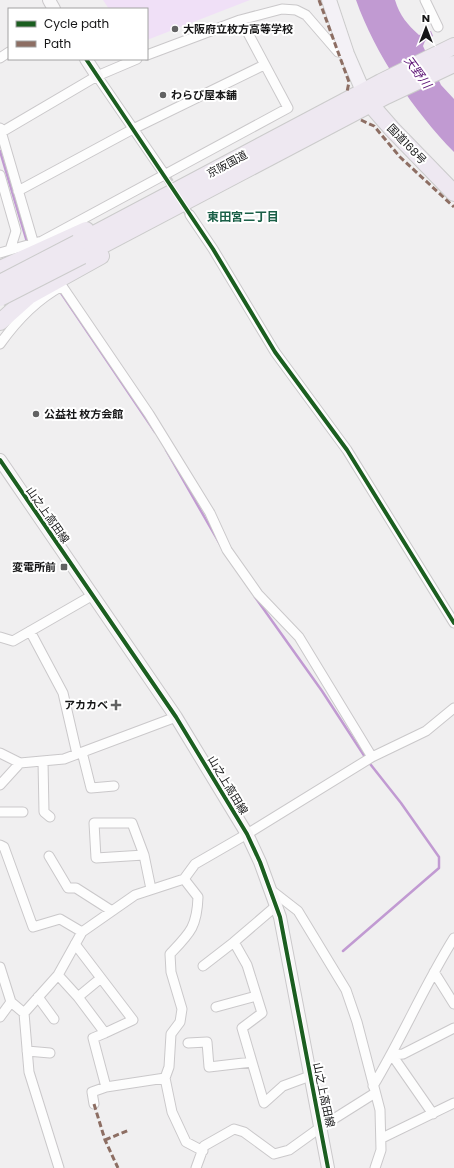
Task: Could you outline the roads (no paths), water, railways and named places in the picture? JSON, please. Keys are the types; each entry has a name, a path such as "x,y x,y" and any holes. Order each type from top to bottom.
{"highway":[{"name":"京阪国道","path":"0,282 141,225 384,89 453,47"},
{"name":"京阪国道","path":"384,89 454,64"},
{"name":"京阪国道","path":"0,298 152,203 367,98"},
{"name":"国道168号","path":"367,98 454,193"},
{"path":"0,270 120,213 152,203"},
{"path":"0,322 29,296 130,240 141,225"}],"main road":[{"path":"329,0 347,54 367,98"}],"street":[{"path":"426,0 438,27"},
{"path":"148,55 241,20 282,9 296,10 306,15 338,52 347,54"},
{"path":"0,253 10,250 34,247 42,241 288,108 241,20"},
{"path":"87,60 165,175"},
{"path":"34,247 1,131 97,76 135,60"},
{"path":"5,189 16,187 264,65"},
{"path":"0,175 16,231 10,250"},
{"path":"190,215 218,256 276,352 347,450 454,623"},
{"path":"0,344 15,324 34,305 48,294 62,286 149,414 210,513 227,550 258,594 299,637 372,757"},
{"name":"山之上高田線","path":"1,466 93,595 176,717 248,834 271,890 280,917 328,1168"},
{"path":"0,637 13,641 93,595"},
{"path":"30,631 63,693 91,788 114,786"},
{"path":"24,1013 58,975 82,932 135,895 184,879 194,864 248,834 372,757 426,731 454,708"},
{"path":"0,753 20,763 64,759 176,717"},
{"path":"43,761 44,812 50,817"},
{"path":"0,785 20,763"},
{"path":"0,812 22,812"},
{"path":"144,855 96,858 94,823 132,823 144,855 152,889"},
{"path":"0,845 4,847 33,927 60,919 82,932"},
{"path":"49,856 68,888 76,888 112,911"},
{"path":"184,879 198,897 198,916 188,935 170,954 171,972 182,1009 180,1022 172,1034 169,1067 165,1078 172,1112 186,1142 203,1150"},
{"path":"271,890 298,911 346,990 357,1022 380,1110 382,1138 381,1150 375,1168"},
{"path":"203,966 276,906"},
{"path":"196,1168 204,1146 234,1129 244,1132 274,1154 289,1150 374,1090 434,972 454,940"},
{"path":"234,942 247,965 262,1013 242,1028 264,1103 283,1086 310,1076"},
{"path":"75,944 133,1020 93,1038 106,1087"},
{"path":"0,967 11,1002 24,1013 29,1072 59,1168"},
{"path":"434,972 454,1004"},
{"path":"58,975 78,996 105,1033"},
{"path":"78,996 101,978"},
{"path":"216,1007 256,996"},
{"path":"38,997 54,1019"},
{"path":"0,1017 11,1002"},
{"path":"392,1055 403,1054 454,1028"},
{"path":"188,1043 207,1042 209,1068 252,1062"},
{"path":"27,1051 50,1053"},
{"path":"392,1055 433,1114"},
{"path":"94,1104 92,1092 106,1087 165,1078"},
{"path":"382,1138 454,1103"}],"water":[{"name":"天野川","path":"356,0 395,0 404,19 419,35 431,31 433,36 425,41 423,46 441,85 454,99 454,152 424,119 397,81 374,41"}],"waterway":[{"path":"0,151 27,242"},
{"path":"59,290 155,432"},
{"path":"166,450 221,546"},
{"path":"255,597 322,691 367,760 401,803 439,857 439,868 343,951"}],"tunnel":[{"path":"165,175 190,215"}],"place":[{"name":"大阪府立枚方高等学校","path":"175,29"},
{"name":"わらび屋本舗","path":"163,95"},
{"name":"公益社 枚方会館","path":"36,414"},
{"name":"変電所前","path":"64,567"},
{"name":"アカカベ","path":"116,705"}],"district":[{"name":"東田宮二丁目","path":"243,216"}]}
